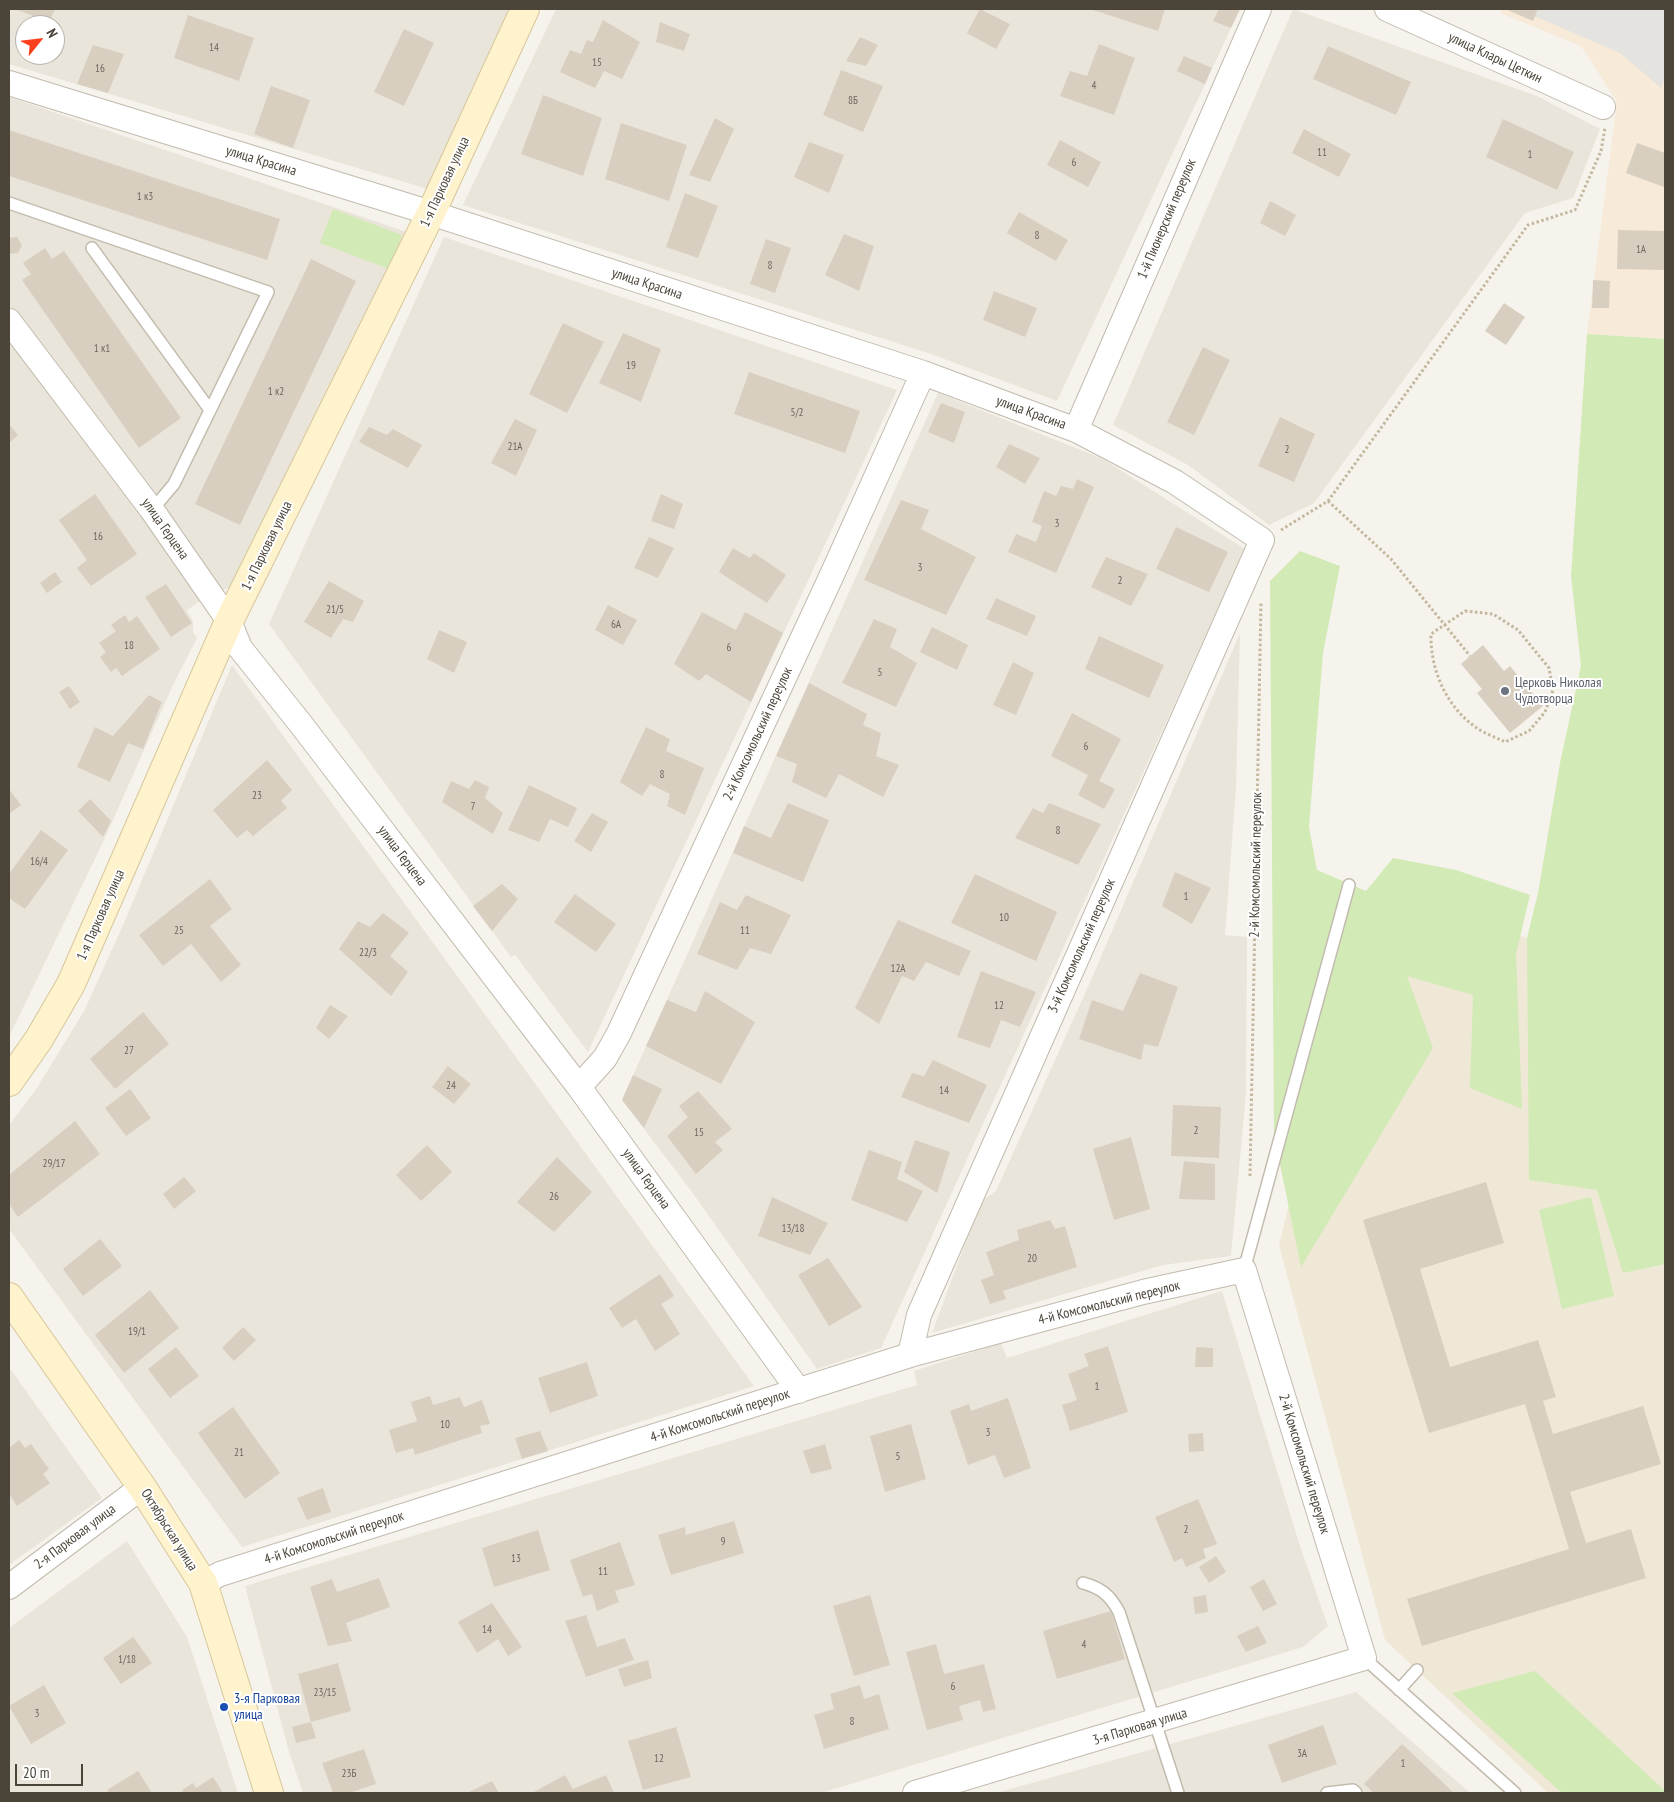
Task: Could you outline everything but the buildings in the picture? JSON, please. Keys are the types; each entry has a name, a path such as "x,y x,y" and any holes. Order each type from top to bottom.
{"street":[{"name":"1-я Парковая улица","path":"9,1082 40,1039 71,984 229,621 430,213 525,9"},
{"name":"1-й Пионерский переулок","path":"1076,430 1259,9"},
{"name":"улица Клары Цеткин","path":"1387,9 1603,107"},
{"name":"улица Красина","path":"9,83 430,213 923,373 1076,430 1175,482 1262,540"},
{"name":"улица Герцена","path":"9,321 152,510 229,621 240,648 300,722 580,1087 799,1391"},
{"name":"2-й Комсомольский переулок","path":"580,1087 605,1058 619,1032 831,577 923,373"},
{"name":"3-й Комсомольский переулок","path":"910,1355 919,1315 1262,540"},
{"name":"2-й Комсомольский переулок","path":"1244,1270 1364,1658"},
{"name":"4-й Комсомольский переулок","path":"203,1583 220,1574 910,1355 1143,1292 1244,1270"},
{"name":"Октябрьская улица","path":"9,1297 142,1487 203,1583 269,1793"},
{"name":"2-я Парковая улица","path":"9,1587 142,1487"},
{"name":"3-я Парковая улица","path":"915,1793 1154,1723 1364,1658"}],"lane":[{"path":"9,203 268,292 174,484 152,510"},
{"path":"92,248 210,410"},
{"path":"1244,1270 1349,884"},
{"path":"1083,1582 1098,1588 1111,1597 1119,1612 1178,1793"},
{"path":"1364,1658 1515,1793"},
{"path":"1398,1690 1417,1670"},
{"path":"1327,1793 1353,1790 1356,1793"}],"path":[{"path":"1262,540 1296,522 1328,501 1528,225 1575,210 1601,152 1606,132 1603,107"},
{"path":"1328,501 1391,559 1470,656"},
{"name":"2-й Комсомольский переулок","path":"1250,1179 1261,600"},
{"path":"1465,611 1493,614 1518,630 1537,651 1549,668 1553,690 1545,712 1529,731 1506,742 1477,728 1447,698 1435,668 1430,649 1431,634 1444,624 1465,611"}],"shaded area":[{"path":"9,9 509,9 428,189 9,64"},
{"path":"556,9 1240,9 1057,401 931,354 463,205"},
{"path":"1293,9 1537,96 1600,129 1573,198 1525,213 1314,503 1269,525 1188,465 1113,425"},
{"path":"1502,9 1665,9 1665,339 1587,334 1617,102 1581,46 1500,13"},
{"path":"1518,9 1665,9 1665,77 1661,88 1620,53"},
{"path":"9,97 407,232 235,586 211,594 187,610 193,622 193,632 197,638 173,685 104,840 9,1037"},
{"path":"444,237 897,390 588,1052 515,955 511,957 269,624"},
{"path":"938,393 1101,458 1245,549 881,1348 817,1369 692,1192 622,1100"},
{"path":"1240,633 1236,786 1225,935 1247,937 1246,1093 1231,1256 1163,1265 932,1333 981,1201 996,1191 1091,980"},
{"path":"232,665 754,1386 242,1547 9,1229 9,1125 37,1088 84,1011 124,923"},
{"path":"1366,891 1527,938 1665,982 1665,1793 1548,1793 1385,1640 1279,1245"},
{"path":"1222,1291 1299,1543 1328,1626 1303,1647 821,1793 303,1793 289,1752 245,1586 917,1385 914,1371 1001,1343 1007,1358"},
{"path":"9,1367 102,1498 9,1565"},
{"path":"127,1541 187,1637 238,1793 9,1793 9,1628"},
{"path":"1356,1692 1470,1793 996,1793"}],"green space":[{"path":"333,209 402,235 389,269 320,243"},
{"path":"1587,334 1665,339 1665,1264 1623,1273 1597,1190 1529,1180 1527,938 1538,893 1560,763 1581,666 1571,576"},
{"path":"1300,551 1340,566 1323,653 1309,827 1317,870 1366,891 1393,858 1456,870 1530,895 1516,954 1522,1109 1470,1088 1473,995 1407,976 1433,1048 1301,1267 1274,1135 1270,581"},
{"path":"1591,1197 1614,1296 1562,1309 1539,1210"},
{"path":"1535,1671 1665,1789 1665,1793 1562,1793 1452,1693"}],"place":[{"name":"Церковь Николая Чудотворца","path":"1505,691"},
{"name":"3-я Парковая улица","path":"224,1707"}]}
